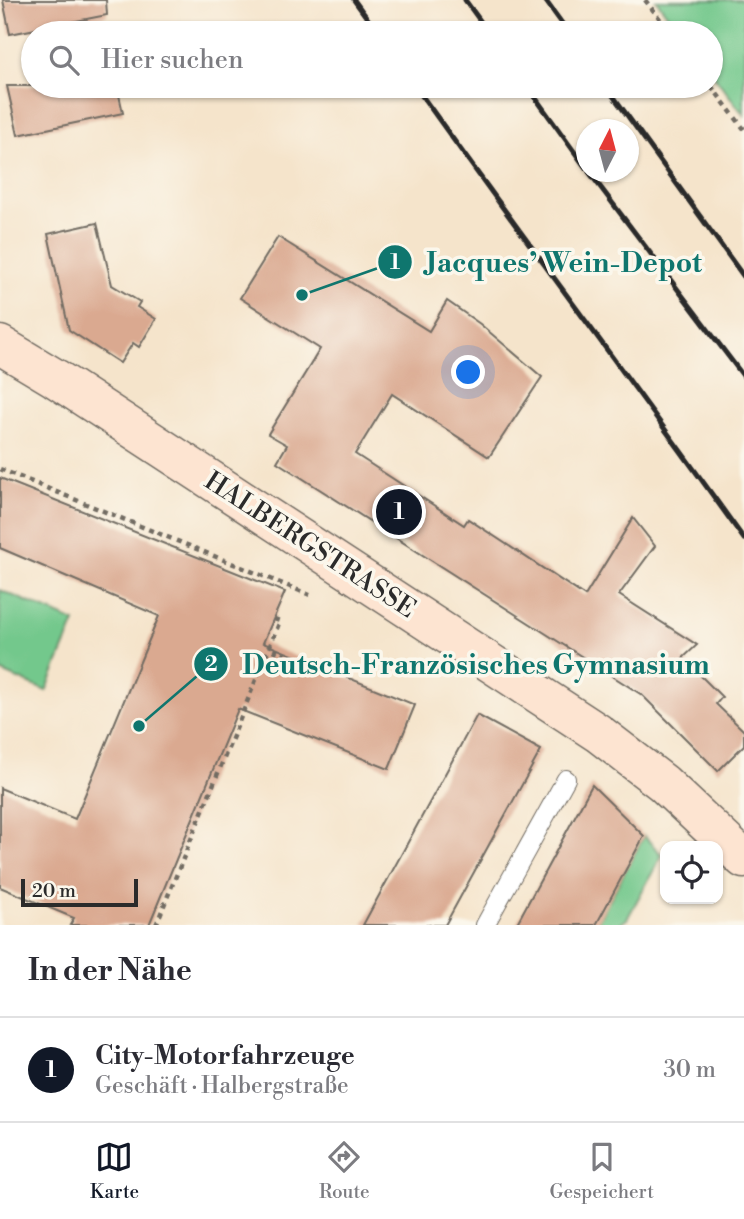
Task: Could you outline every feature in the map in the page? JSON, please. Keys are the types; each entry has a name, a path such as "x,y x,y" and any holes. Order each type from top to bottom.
{"street":[{"name":"HALBERGSTRASSE","path":"0,345 55,378 598,733 663,783 725,847"}],"lane":[{"path":"485,925 566,779"}],"path":[{"path":"645,0 662,21"},
{"path":"720,98 744,129"},
{"path":"0,469 310,595"},
{"path":"156,925 260,662 280,621 274,619"},
{"path":"269,648 285,655"},
{"path":"260,662 279,669"}],"green space":[{"path":"656,0 744,0 744,115 723,88 723,21 672,21"},
{"path":"0,590 75,622 46,691 0,671"},
{"path":"644,836 660,853 660,859 627,919 618,925 596,925"}],"building":[{"path":"3,0 106,0 107,15 76,21 21,21 21,32 10,34"},
{"path":"7,86 21,86 21,98 120,98 123,113 18,135"},
{"path":"97,223 112,285 140,302 137,307 156,319 139,347 133,343 120,363 69,330 48,234"},
{"path":"278,237 429,331 447,301 480,324 542,377 489,457 392,394 355,454 464,525 468,519 585,596 633,518 655,546 619,595 697,645 683,658 722,697 716,704 744,731 744,745 718,771 642,695 277,462 287,445 268,434 320,349 240,298"},
{"path":"0,478 285,592 263,643 415,705 389,769 238,709 149,925 70,925 74,918 0,887 0,788 75,819 159,616 0,548"},
{"path":"477,715 541,750 445,925 363,925"},
{"path":"592,785 644,836 596,925 516,925"}],"railway":[{"path":"354,0 369,21"},
{"path":"465,0 480,21"},
{"path":"545,0 560,21"},
{"path":"424,98 744,539"},
{"path":"536,98 576,154"},
{"path":"615,98 744,277"},
{"path":"597,182 744,377"}],"place":[{"name":"Jacques’ Wein-Depot","path":"302,295"},
{"name":"City-Motorfahrzeuge","path":"399,512"},
{"name":"Deutsch-Französisches Gymnasium","path":"139,726"}]}
